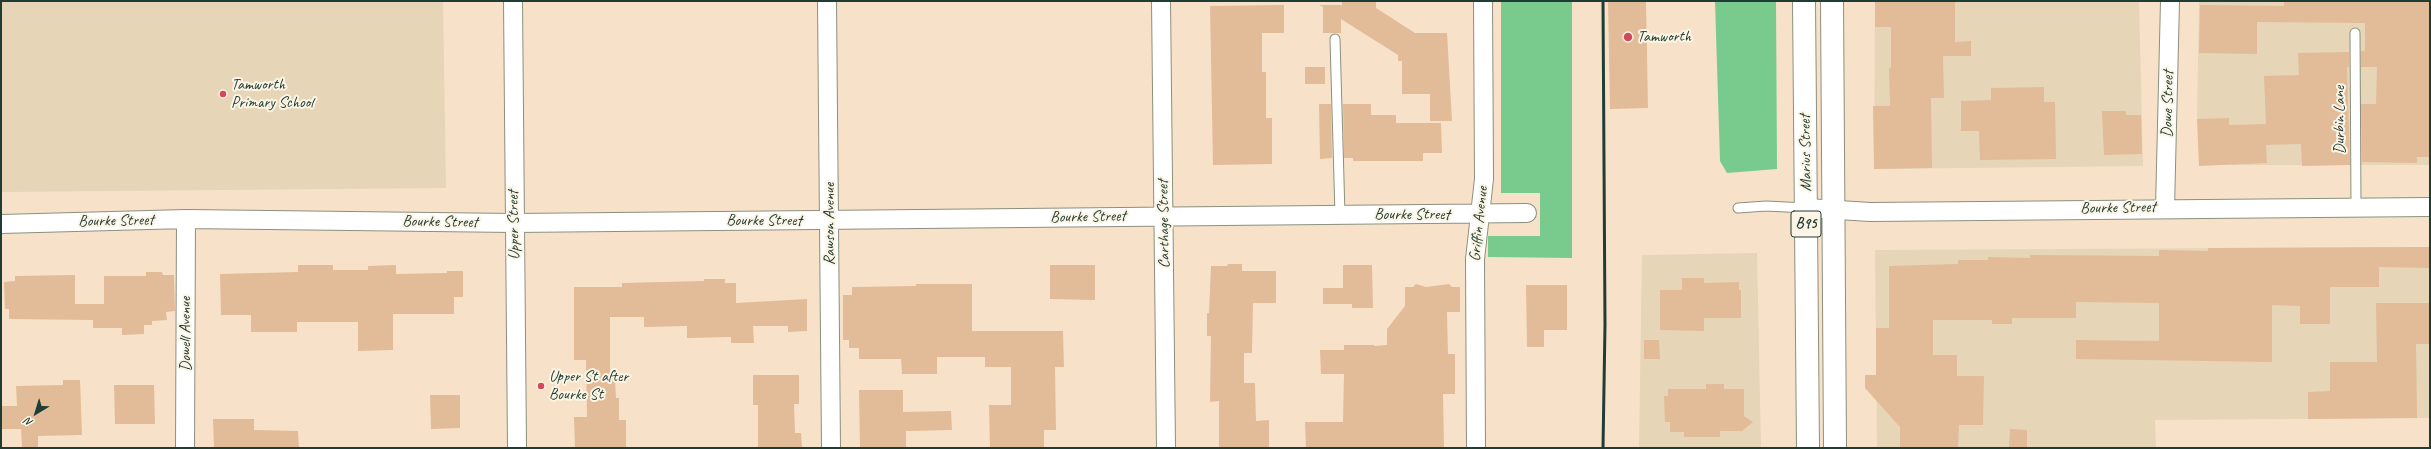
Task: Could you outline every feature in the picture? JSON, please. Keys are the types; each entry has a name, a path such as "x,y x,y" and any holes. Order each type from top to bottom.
{"main road":[{"name":"Marius Street","path":"1804,1 1808,448"},
{"name":"Marius Street","path":"1832,1 1835,448"}],"street":[{"name":"Upper Street","path":"513,1 517,448"},
{"name":"Rawson Avenue","path":"827,1 831,448"},
{"name":"Carthage Street","path":"1161,1 1166,448"},
{"name":"Griffin Avenue","path":"1476,448 1475,258 1484,179 1483,1"},
{"name":"Dowe Street","path":"2165,208 2170,1"},
{"name":"Bourke Street","path":"1806,208 1870,212 2165,208 2430,207"},
{"name":"Bourke Street","path":"1,224 186,219 514,223 1527,213"},
{"name":"Dowell Avenue","path":"185,448 186,219"}],"lane":[{"name":"Durbin Lane","path":"2355,33 2356,207"},
{"path":"1335,39 1340,215"},
{"path":"1738,208 1766,206 1806,208"}],"shaded area":[{"name":"Tamworth Primary School","path":"1,1 443,1 446,188 1,192"},
{"path":"1875,1 2139,1 2143,166 1874,169"},
{"path":"2199,1 2430,1 2430,165 2231,165 2197,119"},
{"path":"2430,247 2430,418 2155,420 2156,448 1877,448 1875,250"},
{"path":"1757,253 1761,448 1639,448 1642,255"}],"green space":[{"path":"1501,1 1572,1 1572,258 1488,257 1488,236 1540,236 1540,193 1501,193"},
{"path":"1715,1 1776,1 1777,169 1727,173 1720,161"}],"building":[{"path":"1342,1 1376,1 1376,8 1415,33 1447,33 1452,121 1430,121 1430,94 1402,94 1402,61 1398,61 1398,55 1341,19 1341,33 1323,33 1323,7 1319,5 1342,5"},
{"name":"Tamworth","path":"1608,1 1646,1 1648,108 1610,109"},
{"path":"1875,1 1955,1 1955,42 1971,41 1971,56 1943,56 1944,98 1931,98 1932,168 1874,169 1873,106 1890,106 1889,68 1891,68 1891,27 1875,27"},
{"path":"2284,1 2430,1 2430,157 2417,157 2417,163 2362,162 2361,104 2376,104 2377,67 2361,67 2361,51 2365,51 2365,23 2257,22 2257,54 2199,53 2200,5 2284,6"},
{"path":"1284,5 1284,33 1262,33 1262,72 1266,72 1266,118 1272,118 1272,164 1213,165 1210,6"},
{"path":"2349,52 2349,67 2347,67 2350,165 2302,166 2301,144 2266,145 2267,163 2199,166 2197,119 2229,118 2229,125 2266,124 2264,76 2299,75 2298,53"},
{"path":"1305,67 1325,67 1325,84 1305,84"},
{"path":"2044,87 2044,102 2055,102 2056,159 1980,160 1979,131 1961,131 1961,101 1991,100 1991,88"},
{"path":"1319,104 1331,104 1332,158 1320,159"},
{"path":"1343,104 1371,104 1371,115 1396,115 1396,123 1441,123 1442,153 1423,153 1423,161 1353,161 1353,158 1344,158"},
{"path":"2102,111 2126,111 2126,115 2141,115 2142,154 2104,155"},
{"path":"2430,247 2430,268 2379,267 2379,287 2330,287 2330,324 2300,324 2300,306 2272,305 2272,362 2076,359 2076,340 2159,341 2159,303 2076,302 2076,318 2012,318 2012,324 1992,324 1992,320 1933,320 1933,355 1957,355 1957,376 1984,376 1983,425 1959,425 1958,448 1900,448 1900,427 1865,388 1865,375 1876,375 1876,328 1889,328 1889,266 1958,264 1958,260 1988,260 1988,257 2030,258 2030,255 2159,256 2159,250 2208,251 2208,248"},
{"path":"1228,264 1242,264 1242,271 1276,271 1276,303 1253,303 1252,353 1244,353 1244,383 1255,383 1256,421 1269,420 1269,448 1219,448 1219,401 1210,402 1211,336 1207,336 1207,313 1209,313 1211,266 1227,266"},
{"path":"298,265 333,265 333,270 368,270 368,266 396,265 396,274 447,273 447,271 463,271 463,297 454,297 454,314 393,314 393,350 358,351 358,322 297,322 297,332 251,332 251,315 221,315 220,274 298,272"},
{"path":"1050,265 1095,265 1095,300 1050,299"},
{"path":"1343,265 1372,265 1373,308 1352,308 1352,304 1323,304 1323,288 1343,288"},
{"path":"146,272 162,272 163,275 174,275 175,311 166,312 167,320 152,321 152,325 144,325 144,334 122,335 122,328 93,328 93,320 9,319 9,309 5,309 4,282 15,281 15,276 75,275 75,304 104,304 104,276 146,276"},
{"path":"1682,278 1704,278 1704,283 1739,282 1739,290 1741,290 1741,318 1704,318 1704,331 1660,330 1660,290 1682,290"},
{"path":"704,279 725,279 725,283 736,283 736,303 807,299 807,331 788,332 788,326 753,326 754,343 731,343 731,337 687,338 687,326 644,327 644,317 610,317 610,379 615,379 616,398 619,398 619,420 626,420 626,448 575,448 574,417 587,417 586,360 574,360 574,287 622,287 622,283 704,281"},
{"path":"916,284 972,284 972,331 1063,331 1064,367 1055,367 1056,430 1044,430 1044,448 990,448 989,405 1011,405 1011,367 985,367 985,357 937,357 937,374 902,374 901,359 859,359 859,348 849,348 849,340 843,340 843,295 852,295 852,287 916,286"},
{"path":"1416,284 1426,287 1449,284 1452,287 1460,287 1460,312 1447,312 1448,354 1455,354 1455,394 1443,394 1444,448 1306,448 1305,422 1343,422 1344,374 1321,374 1320,350 1344,350 1344,345 1387,345 1387,329 1405,306 1405,287 1413,287"},
{"path":"1526,285 1567,285 1567,330 1544,330 1544,347 1527,347"},
{"path":"2376,303 2430,303 2430,344 2416,344 2417,418 2308,419 2308,392 2330,391 2330,362 2377,362"},
{"path":"1644,340 1659,340 1660,359 1644,359"},
{"path":"753,375 799,375 799,404 794,404 795,433 801,433 802,448 758,448 758,405 753,405"},
{"path":"63,380 80,380 82,435 38,436 38,448 22,448 21,429 1,429 1,406 17,406 16,386 63,385"},
{"path":"1706,384 1724,384 1724,389 1744,389 1744,416 1753,422 1742,431 1720,431 1720,437 1684,437 1684,432 1670,432 1670,422 1665,422 1664,396 1668,396 1668,389 1706,389"},
{"path":"114,385 154,385 155,424 115,424"},
{"path":"859,390 903,390 903,412 951,411 952,430 906,431 906,448 860,448"},
{"path":"430,395 460,395 460,428 431,429"},
{"path":"213,419 254,419 254,430 298,431 299,448 214,448"},
{"path":"2010,429 2027,430 2027,448 2009,448"}],"railway":[{"path":"1603,1 1605,325 1603,448"}],"place":[{"name":"Tamworth","path":"1628,37"},
{"name":"Tamworth Primary School","path":"223,94"},
{"name":"Upper St after Bourke St","path":"541,386"}]}
